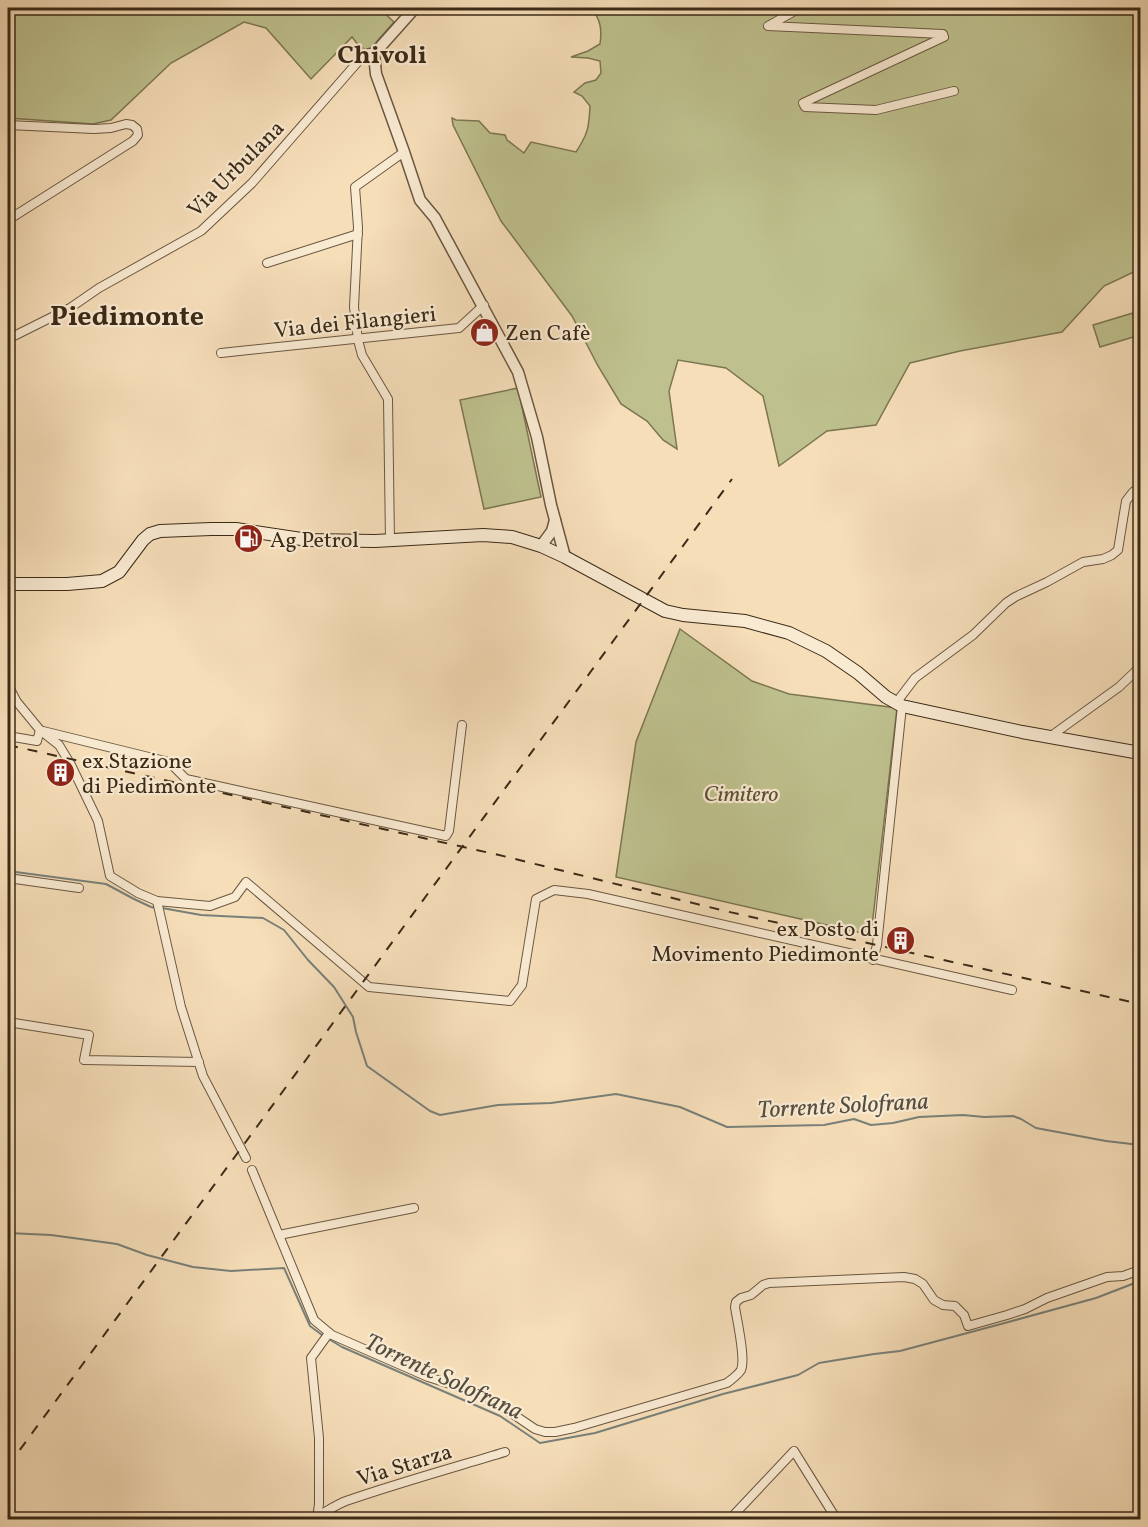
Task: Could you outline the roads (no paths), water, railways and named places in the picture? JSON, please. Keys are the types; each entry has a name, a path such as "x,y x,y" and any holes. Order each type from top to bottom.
{"main road":[{"path":"8,584 67,584 102,581 119,572 143,540 150,534 160,531 236,529 308,540 390,541 483,535 512,537 541,546 565,557 665,611 746,621 789,633 826,651 899,704 1022,732 1140,753"}],"street":[{"path":"414,8 374,54 376,74 420,200 435,218 484,305 518,372 537,437 565,557"},
{"path":"800,8 768,26 944,34 944,37 803,103 805,107 876,110 954,91"},
{"name":"Via Urbulana","path":"8,339 70,308 99,288 201,231 252,183 363,56 369,53 374,54"},
{"path":"8,125 94,129 126,124 137,129 138,135 133,141 8,220"},
{"path":"390,541 388,399 362,355 354,307 358,234 355,187 404,152"},
{"path":"267,263 358,234"},
{"name":"Via dei Filangieri","path":"221,353 459,328 484,305"},
{"path":"873,960 877,945 899,704 915,678 973,635 1006,603 1083,562 1103,559 1118,550 1126,501 1140,487"},
{"path":"541,546 552,531 555,520"},
{"path":"1051,736 1119,687 1140,667"},
{"path":"8,685 17,702 40,730 58,745 71,765 98,821 110,876 158,907 210,906 235,897 246,882 369,987 510,1001 522,986 536,899 555,890 588,894 1012,990"},
{"path":"40,730 169,762 186,779 446,836 449,831 462,725"},
{"path":"8,735 37,741 40,730"},
{"path":"8,878 79,888"},
{"path":"158,907 181,1007 203,1076 246,1158"},
{"path":"8,1022 89,1035 84,1060 199,1062"},
{"path":"252,1170 314,1320 327,1336 428,1377 479,1393 535,1430 545,1432 555,1432 614,1417 727,1383 740,1372 742,1366 736,1302 769,1283 904,1277 915,1279 923,1284 934,1300 960,1309 968,1326 1007,1316 1047,1298 1107,1277 1122,1276 1140,1270"},
{"path":"279,1235 414,1208"},
{"name":"Via Starza","path":"314,1519 319,1504 319,1438 311,1358 327,1336"},
{"path":"729,1520 794,1451 835,1519"},
{"name":"Via Starza","path":"314,1519 342,1503 375,1491 505,1452"}],"waterway":[{"name":"Torrente Solofrana","path":"8,871 106,884 156,908"},
{"name":"Torrente Solofrana","path":"162,908 201,915 263,918 284,930 334,987 353,1017 367,1066 430,1111 440,1115 498,1105 551,1103 616,1094 680,1107 727,1127 824,1125 854,1119 871,1125 919,1117 1013,1116 1036,1128 1140,1145"},
{"name":"Torrente Solofrana","path":"8,1233 51,1235 117,1244 147,1255 193,1267 231,1271 284,1268 310,1326 322,1335"},
{"name":"Torrente Solofrana","path":"327,1338 342,1347 500,1416 540,1443 595,1433 723,1394 798,1375 819,1363 900,1351 1001,1324 1096,1298 1140,1281"}],"railway":[{"path":"8,1466 732,479"},
{"path":"8,745 499,855 725,911 1140,1004"}],"place":[{"name":"Zen Cafè","path":"484,332"},
{"name":"Ag Petrol","path":"249,539"},
{"name":"ex Stazione di Piedimonte","path":"61,773"},
{"name":"ex Posto di Movimento Piedimonte","path":"900,941"}],"district":[{"name":"Chivoli","path":"382,54"},
{"name":"Piedimonte","path":"127,315"}],"park label":[{"name":"Cimitero","path":"741,793"}]}
